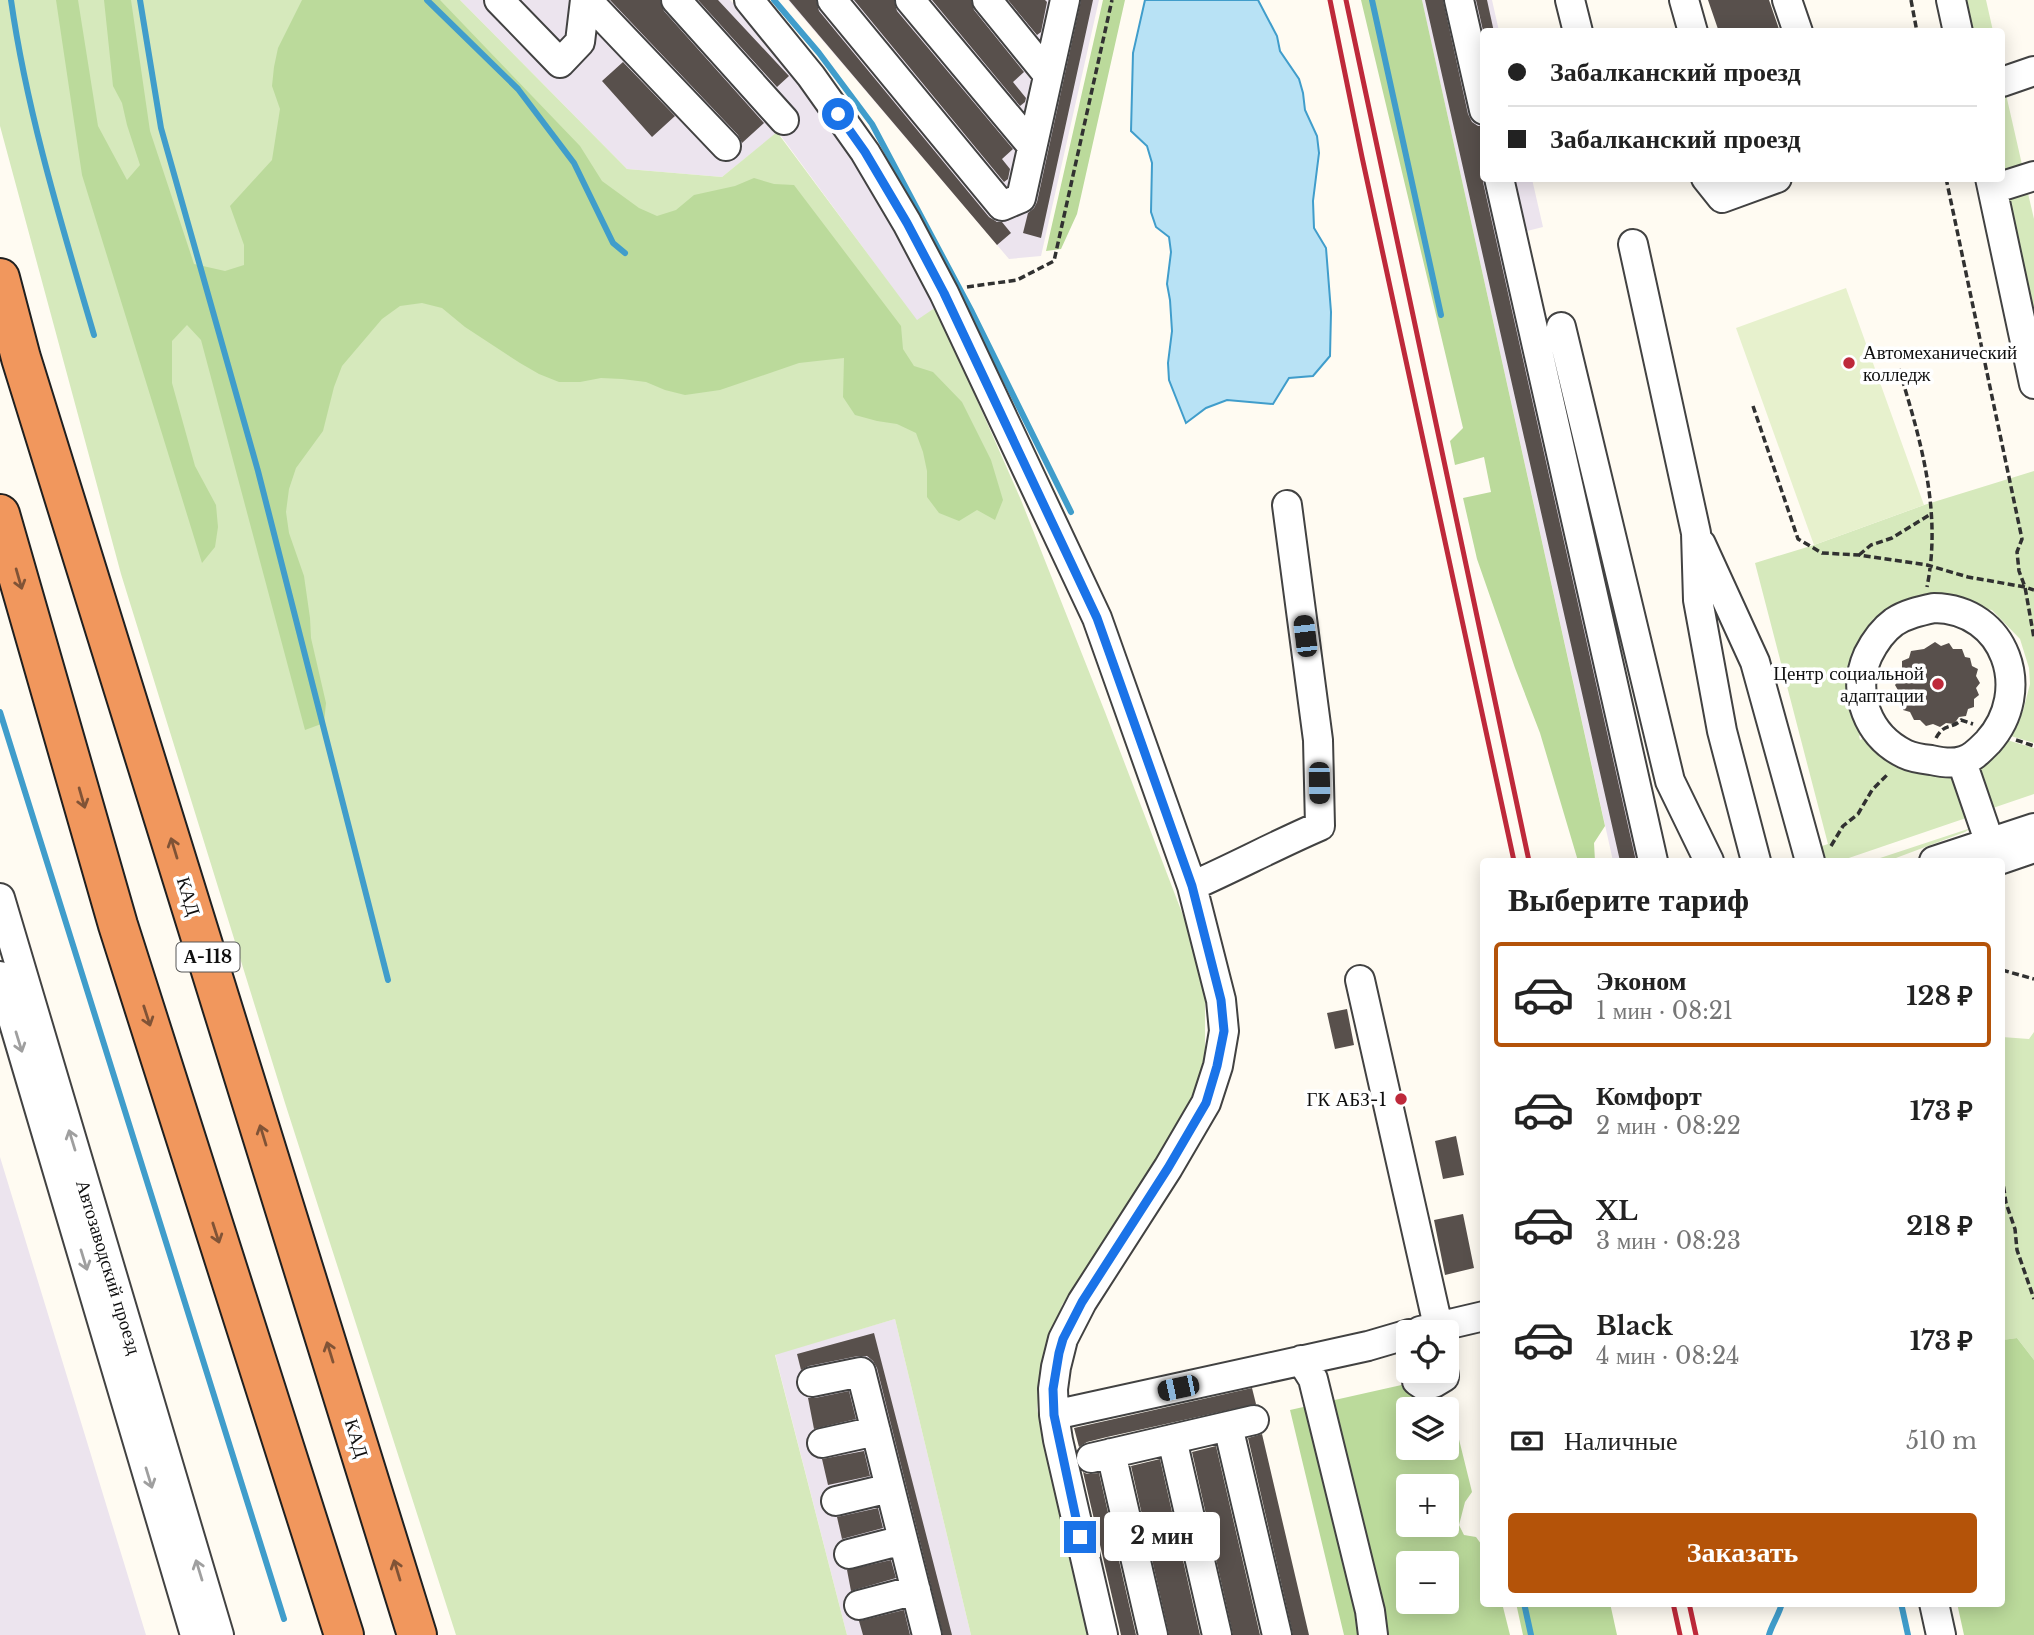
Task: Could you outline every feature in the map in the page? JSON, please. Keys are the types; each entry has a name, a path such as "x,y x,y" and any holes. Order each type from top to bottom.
{"highway":[{"name":"КАД","path":"0,278 21,358 418,1635"},
{"path":"0,514 118,925 340,1632"}],"street":[{"path":"499,0 561,63 580,42 586,0"},
{"path":"586,0 726,146"},
{"path":"676,0 784,120"},
{"path":"749,0 811,76 865,152 944,293 1097,618 1192,886 1221,1000 1224,1031 1206,1103 1168,1168 1082,1302 1063,1339 1053,1389 1058,1440 1103,1635"},
{"path":"832,0 1002,206 1021,198 1061,3"},
{"path":"909,0 1032,146"},
{"path":"987,0 1048,75"},
{"path":"1459,0 1480,92"},
{"path":"1570,0 1577,28"},
{"path":"1684,0 1692,28"},
{"path":"1787,0 1797,28"},
{"path":"1951,0 1957,28"},
{"path":"2005,81 2034,71"},
{"path":"2005,181 2034,176"},
{"path":"1500,182 1652,858"},
{"path":"1709,182 1722,198 1766,182"},
{"path":"1991,184 2034,384"},
{"path":"1633,244 1696,533 1698,600 1722,731 1755,858"},
{"path":"1561,327 1670,781 1708,858"},
{"path":"1192,886 1320,826 1318,740 1287,505"},
{"path":"1696,533 1755,662 1809,858"},
{"path":"1945,608 1968,616 1995,637 2006,653 2013,684 2012,698 2004,723 1984,746 1962,762 1941,762 1907,755 1883,738 1869,720 1861,694 1863,668 1874,645 1894,623 1917,611 1945,608"},
{"path":"1962,762 1994,855"},
{"path":"1964,858 1994,855 2032,843"},
{"name":"Автозаводский проезд","path":"0,898 219,1635"},
{"name":"Автозаводский проезд","path":"0,976 195,1635"},
{"path":"1360,980 1429,1320"},
{"path":"1459,1323 1480,1317"},
{"path":"1054,1415 1396,1338"},
{"path":"1301,1360 1313,1379 1370,1611 1373,1635"},
{"path":"812,1382 861,1371 927,1635"},
{"path":"1153,1635 1101,1456 1241,1423 1277,1635"},
{"path":"822,1443 876,1431"},
{"path":"1172,1439 1217,1635"},
{"path":"836,1500 890,1488"},
{"path":"849,1554 903,1540"},
{"path":"859,1605 916,1590"},
{"path":"1935,1607 1941,1635"}],"path":[{"path":"965,287 1017,279 1054,261 1112,0"},
{"path":"1910,0 1916,28"},
{"path":"1947,182 2022,539 2017,552 2019,571 2025,587 2034,638"},
{"path":"1899,369 1920,439 1929,485 1931,567 1927,588"},
{"path":"1753,406 1798,538 1822,553 1859,555 1931,567 2034,590"},
{"path":"1859,555 1871,545 1892,538 1931,514"},
{"path":"1945,727 1958,724 1961,720"},
{"path":"1815,858 1824,854 1834,843 1843,826 1858,814 1872,790 1907,755"},
{"path":"2005,971 2034,979"},
{"path":"2005,1196 2015,1229 2017,1250 2034,1299"}],"shaded area":[{"path":"460,0 730,0 800,74 877,194 936,307 917,321 778,132 722,177 627,169"},
{"path":"788,0 1099,0 1041,256 1009,259"},
{"path":"1422,0 1492,0 1498,28 1480,28 1480,182 1533,182 1543,227 1519,233 1661,858 1612,858"},
{"path":"0,1157 146,1635 0,1635"},
{"path":"895,1319 971,1635 847,1635 775,1354"}],"green space":[{"path":"0,0 460,0 627,169 722,177 777,132 917,320 936,307 1021,500 1105,712 1189,931 1205,995 1205,1055 1197,1087 1153,1165 1062,1305 1040,1377 1037,1410 1092,1635 971,1635 895,1319 775,1355 847,1635 456,1635 285,1103 121,574 0,126"},
{"path":"56,0 78,0 98,126 127,180 140,165 122,103 113,86 104,0 131,0 150,131 194,264 225,271 244,265 244,245 230,206 272,160 280,109 272,86 274,67 278,48 302,0 440,0 580,146 602,181 639,208 657,216 676,210 694,195 735,186 754,178 774,184 794,185 901,326 903,349 914,366 933,372 962,402 991,460 1003,500 995,520 977,510 959,521 939,513 927,497 927,471 916,433 897,424 855,415 843,397 844,358 799,363 720,390 685,395 646,382 622,379 559,382 520,363 465,327 442,308 422,303 400,306 382,319 342,366 323,431 296,468 289,489 286,512 289,533 304,576 311,638 326,703 324,723 305,730 201,340 187,325 172,341 172,383 195,466 216,505 218,527 215,547 202,563 82,175"},
{"path":"1103,0 1125,0 1077,214 1061,249 1046,251"},
{"path":"1361,0 1422,0 1605,826 1594,843 1595,858 1577,858 1540,733 1477,559 1463,498 1491,492 1484,457 1455,465 1450,441 1463,428"},
{"path":"1965,0 1986,0 1992,28 1971,28"},
{"path":"2005,90 2023,169 2005,174"},
{"path":"2027,189 2034,219 2034,318 2007,195"},
{"path":"1846,288 1924,505 1814,545 1736,328"},
{"path":"2034,471 2034,743 2004,734 2023,711 2030,684 2029,668 2020,639 1992,610 1969,606 1881,622 1874,618 1866,629 1870,636 1869,731 1859,736 1860,740 1872,735 1955,777 1972,816 1849,858 1821,858 1816,848 1828,844 1755,563 1814,545 1924,505"},
{"path":"2000,738 2034,748 2034,794 1987,810 1977,778 1979,761"},
{"path":"1971,828 1896,858 1880,858"},
{"path":"2034,1032 2034,1360 2017,1338 2005,1340 2005,1037 2029,1039"},
{"path":"2017,1338 2034,1360 2034,1635 1964,1635 1958,1607 2005,1607 2005,1340"},
{"path":"1406,1384 1428,1389 1436,1397 1396,1397 1396,1460 1459,1460 1459,1439 1472,1492 1465,1502 1459,1525 1464,1535 1476,1537 1480,1542 1480,1607 1503,1607 1510,1635 1344,1635 1290,1410"},
{"path":"1517,1607 1611,1607 1617,1635 1523,1635"}],"water":[{"path":"1145,0 1258,0 1277,36 1280,51 1299,79 1305,110 1317,136 1319,153 1313,201 1314,228 1326,248 1331,312 1330,356 1313,376 1289,378 1273,404 1227,400 1206,408 1186,423 1169,380 1172,331 1167,284 1171,252 1169,237 1156,227 1151,212 1152,163 1147,146 1131,131 1133,53"}],"building":[{"path":"610,0 660,0 664,11 764,123 742,143 738,135"},
{"path":"698,0 718,0 789,76 777,87"},
{"path":"789,0 816,0 819,11 989,217 1002,222 1011,233 997,245"},
{"path":"854,0 894,0 897,11 1013,149 1002,159 1010,169 1008,179 1004,182"},
{"path":"932,0 971,0 974,10 1024,72 1013,82 1026,98 1025,102 1020,106"},
{"path":"1008,0 1045,0 1047,2 1041,32 1037,35"},
{"path":"1081,0 1093,0 1041,238 1023,233 1028,213 1037,202"},
{"path":"1425,0 1443,0 1468,114 1472,122 1480,126 1480,182 1483,182 1635,858 1619,858"},
{"path":"1476,0 1487,0 1493,28 1482,28"},
{"path":"1708,0 1769,0 1779,28 1718,28"},
{"path":"623,62 675,116 652,137 602,81"},
{"name":"Центр социальной адаптации","path":"1935,642 1941,646 1949,643 1953,649 1962,649 1965,657 1970,658 1972,666 1978,669 1976,676 1980,683 1976,688 1979,695 1974,699 1974,707 1968,709 1966,716 1959,717 1954,724 1946,723 1940,727 1933,724 1926,726 1920,720 1914,720 1910,712 1903,710 1903,703 1897,698 1899,692 1895,685 1899,680 1897,674 1902,669 1902,661 1909,658 1911,651 1924,649"},
{"path":"1347,1009 1354,1045 1335,1049 1327,1013"},
{"path":"1456,1136 1464,1175 1443,1179 1435,1141"},
{"path":"1463,1214 1474,1268 1445,1275 1434,1220"},
{"path":"874,1333 952,1635 943,1635 877,1368 867,1356 858,1356 801,1370 797,1354"},
{"path":"1252,1388 1256,1404 1107,1437 1079,1447 1074,1428"},
{"path":"849,1391 856,1419 814,1429 808,1398"},
{"path":"1262,1434 1309,1635 1293,1635 1248,1438"},
{"path":"1216,1446 1260,1635 1233,1635 1192,1452"},
{"path":"864,1451 870,1476 828,1485 822,1459"},
{"path":"1160,1459 1200,1635 1169,1635 1131,1466"},
{"path":"1083,1472 1099,1473 1136,1635 1121,1635"},
{"path":"878,1508 883,1528 842,1539 837,1517"},
{"path":"891,1560 896,1578 851,1591 847,1570"},
{"path":"904,1610 910,1635 863,1635 859,1621"}],"waterway":[{"path":"11,0 36,127 94,335"},
{"path":"140,0 161,128 258,471 388,980"},
{"path":"427,0 518,89 574,163 613,243 625,253"},
{"path":"774,0 819,53 872,124 972,312 1071,512"},
{"path":"1372,0 1441,315"},
{"path":"0,712 284,1619"},
{"path":"1525,1607 1531,1635"},
{"path":"1769,1635 1781,1607"},
{"path":"1902,1607 1908,1635"}],"railway":[{"path":"1330,0 1513,858"},
{"path":"1346,0 1528,858"},
{"path":"1674,1607 1680,1635"},
{"path":"1690,1607 1696,1635"}],"place":[{"name":"Автомеханический колледж","path":"1849,363"},
{"name":"Центр социальной адаптации","path":"1938,684"},
{"name":"ГК АБЗ-1","path":"1401,1099"}],"route":[{"path":"838,114 865,152 944,293 1097,618 1192,886 1221,1000 1224,1031 1206,1103 1168,1168 1082,1302 1063,1339 1059,1353 1053,1389 1054,1415 1080,1537"}]}
